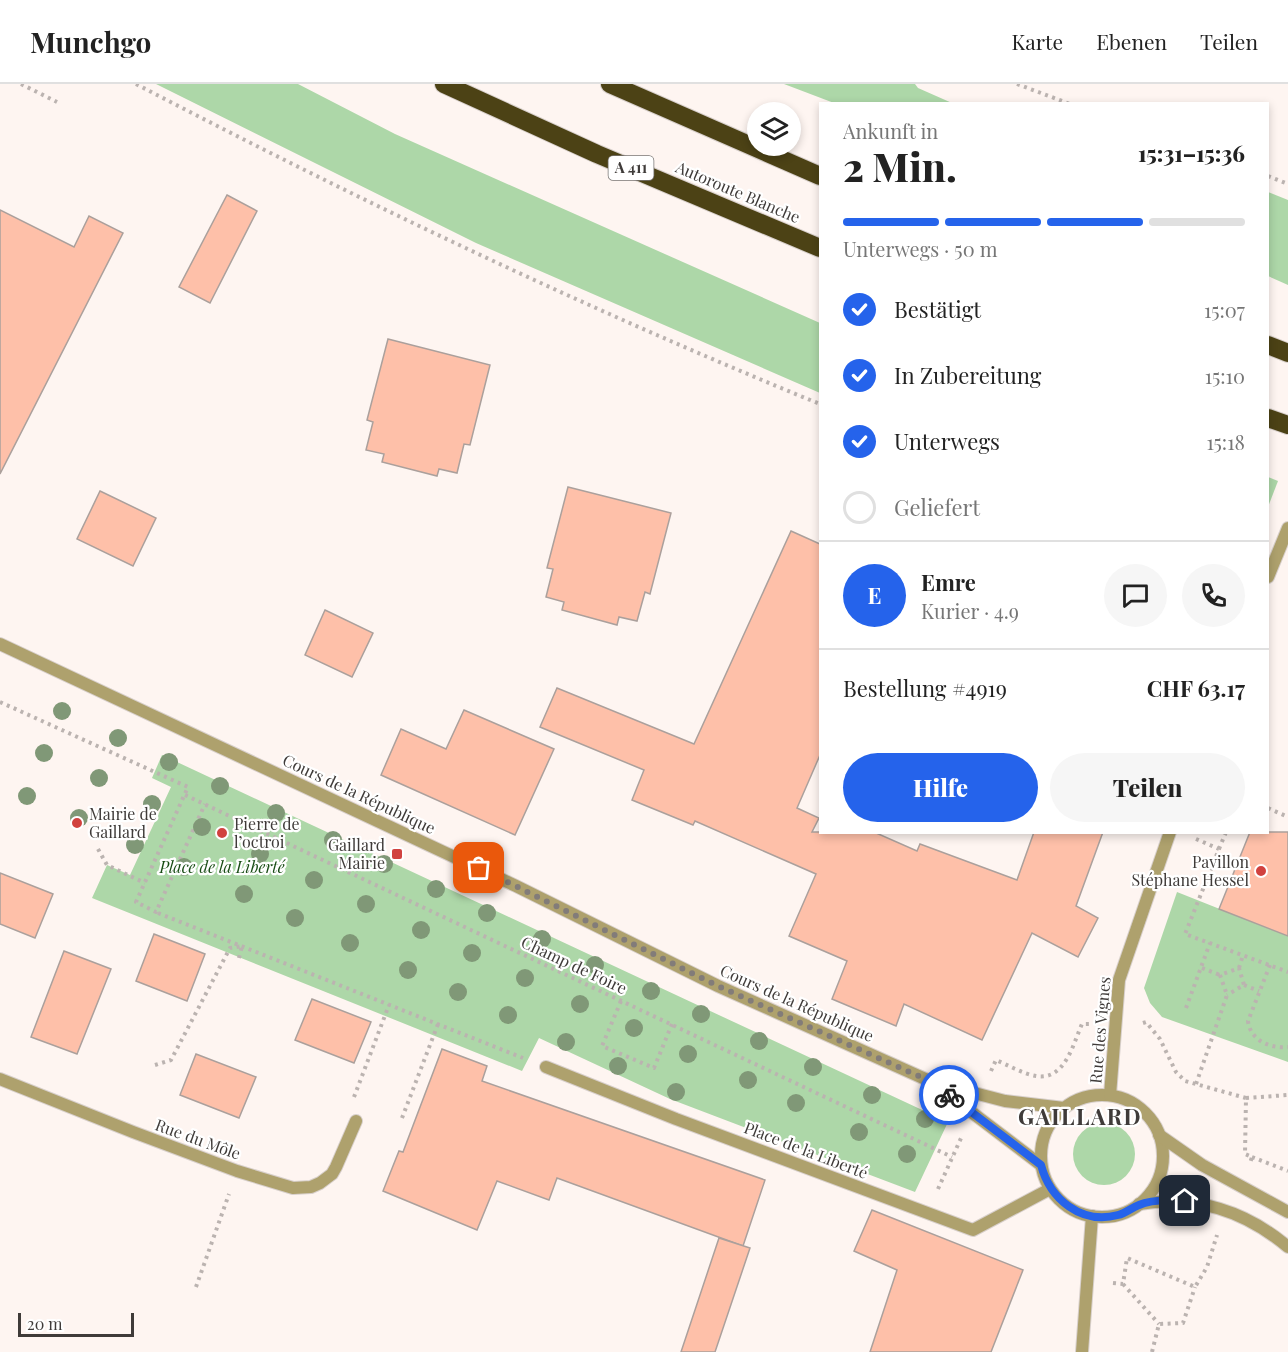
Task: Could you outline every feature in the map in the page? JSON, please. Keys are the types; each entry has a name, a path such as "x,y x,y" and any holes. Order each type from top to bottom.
{"highway":[{"name":"Autoroute Blanche","path":"444,84 608,158 819,248"},
{"path":"610,84 819,176"},
{"path":"1269,345 1288,353"},
{"path":"1269,418 1288,425"}],"street":[{"path":"1269,574 1288,528"},
{"name":"Cours de la République","path":"0,644 516,886 718,986 932,1082 1022,1104 1064,1108"},
{"name":"Rue des Vignes","path":"1110,1095 1119,980 1169,834"},
{"name":"Place de la Liberté","path":"546,1067 675,1119 973,1230 1050,1189"},
{"name":"Rue du Môle","path":"0,1079 237,1171 293,1188 311,1187 327,1179 336,1167 356,1121"},
{"name":"Cours de la République","path":"932,1082 1041,1165"},
{"path":"1139,1204 1152,1190 1161,1173 1163,1147 1154,1122 1145,1112 1123,1098 1110,1095 1086,1096 1064,1108 1055,1117 1043,1138 1041,1165 1050,1189 1073,1209 1092,1216 1118,1215 1139,1204 1166,1200 1210,1205 1253,1223 1288,1246"},
{"path":"1160,1134 1202,1165 1288,1212"},
{"path":"1082,1352 1092,1216"}],"path":[{"path":"21,84 57,102"},
{"path":"136,84 280,159 464,248 638,327 819,404"},
{"path":"1017,84 1065,102"},
{"path":"1269,176 1288,184"},
{"path":"0,702 188,787 136,902 156,912 206,804"},
{"name":"Champ de Foire","path":"185,795 952,1157"},
{"path":"1269,808 1288,817"},
{"path":"1225,834 1185,934 1288,972"},
{"path":"1196,840 1219,849"},
{"path":"98,849 108,865 145,883"},
{"path":"159,913 546,1067"},
{"path":"1186,1008 1210,943"},
{"path":"238,962 242,946"},
{"path":"155,1065 171,1060 231,948 242,946"},
{"path":"1243,956 1239,968 1244,985"},
{"path":"1270,965 1248,1021 1249,1028 1262,1042 1274,1048 1288,1047"},
{"path":"1202,968 1220,975 1239,968"},
{"path":"1196,1084 1227,995 1220,975"},
{"path":"1244,985 1259,991"},
{"path":"1227,995 1244,985"},
{"path":"621,1000 602,1046 654,1068 672,1024"},
{"path":"351,1106 389,1005"},
{"path":"981,1095 996,1060 1036,1077 1048,1075 1065,1064 1082,1024 1114,1026 1146,1022 1160,1039 1176,1072 1185,1081 1246,1098 1288,1095"},
{"path":"402,1118 438,1024"},
{"path":"1246,1098 1245,1154 1288,1171"},
{"path":"926,1213 973,1113"},
{"path":"1240,1185 1252,1157"},
{"path":"196,1287 237,1171"},
{"path":"1159,1324 1183,1323 1195,1287 1207,1267 1228,1211"},
{"path":"1123,1284 1127,1258 1195,1287"},
{"path":"1089,1280 1123,1284 1159,1324"},
{"path":"1152,1352 1159,1324"}],"green space":[{"path":"156,84 298,84 395,134 819,323 819,393 476,243"},
{"path":"784,84 915,84 918,88 950,102 831,102"},
{"path":"1269,192 1288,200 1288,285 1269,276"},
{"path":"1269,477 1278,481 1269,504"},
{"name":"Place de la Liberté","path":"162,755 948,1122 915,1192 670,1099 539,1038 522,1071 92,898 107,865 130,875 171,787 152,778"},
{"path":"1177,892 1288,936 1288,1062 1162,1017 1150,1003 1144,988"},
{"path":"1104,1123 1116,1125 1126,1132 1133,1142 1135,1154 1133,1166 1126,1176 1116,1183 1104,1185 1092,1183 1082,1176 1075,1166 1073,1154 1075,1142 1082,1132 1092,1125"}],"building":[{"path":"227,195 257,211 210,303 179,287"},
{"path":"0,210 74,247 89,216 123,233 0,474"},
{"path":"388,339 490,365 470,445 464,444 457,473 439,469 437,476 382,462 384,454 366,450 373,422 367,420"},
{"path":"568,487 671,513 650,594 645,592 637,621 619,617 617,625 562,610 564,602 546,597 553,569 547,568"},
{"path":"100,491 156,518 133,566 77,539"},
{"path":"791,531 819,544 819,757 797,808 819,818 812,832 879,834 917,851 920,844 1017,880 1033,834 1102,834 1076,906 1098,918 1078,957 1032,933 982,1040 904,1004 896,1026 832,999 847,961 789,936 816,874 695,821 693,825 632,800 644,770 540,727 557,688 694,744"},
{"path":"325,610 373,633 352,677 305,655"},
{"path":"464,710 554,749 515,835 381,775 401,729 446,749"},
{"name":"Pavillon Stéphane Hessel","path":"1288,832 1288,936 1219,909 1249,834"},
{"path":"0,873 53,894 35,938 0,924"},
{"path":"154,934 205,954 187,1001 136,981"},
{"path":"64,951 111,969 77,1054 31,1037"},
{"path":"312,999 371,1022 354,1063 295,1040"},
{"path":"442,1049 487,1066 482,1081 765,1180 743,1246 557,1178 549,1200 497,1181 477,1230 383,1191 399,1151 403,1152"},
{"path":"196,1054 256,1077 239,1118 180,1095"},
{"path":"872,1210 1023,1270 991,1352 870,1352 897,1270 854,1251"},
{"path":"719,1238 750,1248 715,1352 681,1352"}],"way so far":[{"path":"479,868 718,986 932,1082 949,1095"}],"place":[{"name":"Mairie de Gaillard","path":"77,823"},
{"name":"Pierre de l’octroi","path":"222,833"},
{"name":"Gaillard Mairie","path":"397,854"},
{"name":"Pavillon Stéphane Hessel","path":"1261,871"}],"district":[{"name":"GAILLARD","path":"1080,1117"}],"route":[{"path":"949,1095 1041,1165 1050,1189 1064,1203 1082,1214 1105,1217 1118,1215 1139,1204 1172,1200 1185,1201"}]}
